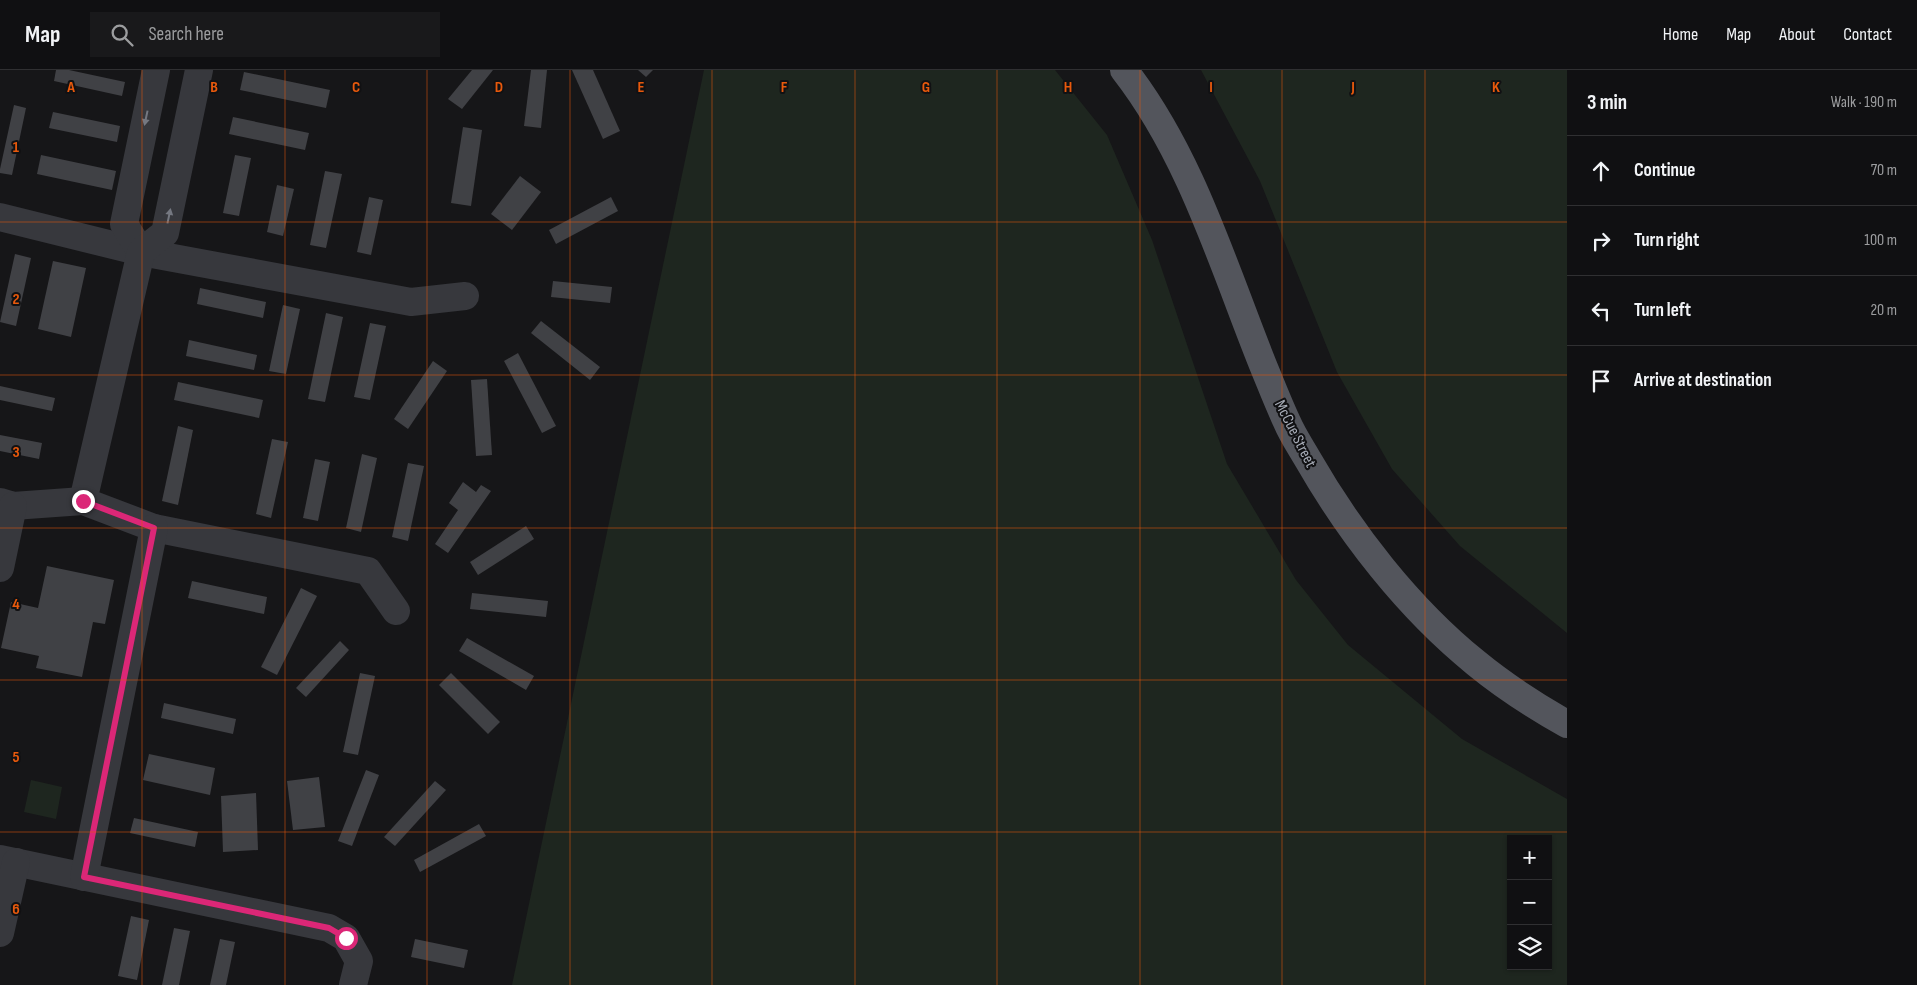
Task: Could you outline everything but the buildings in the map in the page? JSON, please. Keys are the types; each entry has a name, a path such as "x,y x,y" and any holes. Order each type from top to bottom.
{"main road":[{"name":"McCue Street","path":"1124,70 1139,89 1174,148 1205,217 1287,423 1327,493 1370,553 1421,612 1476,663 1534,705 1567,724"}],"lane":[{"path":"141,252 124,224 156,70"},
{"path":"83,501 141,252 166,233 199,70"},
{"path":"0,217 141,252 411,302 464,296"},
{"path":"0,568 6,504 83,501 154,528 368,571 396,611"},
{"path":"84,877 154,528"},
{"path":"0,933 8,860 329,928 346,938 358,960 353,985"}],"shaded area":[{"path":"704,70 1055,70 1107,135 1152,240 1227,464 1296,580 1348,645 1462,739 1567,799 1567,985 512,985"},
{"path":"1201,70 1567,70 1567,633 1460,546 1392,469 1337,372 1260,181"},
{"path":"31,780 62,787 56,819 24,812"}],"route":[{"path":"83,501 154,528 84,877 329,928 346,938"}]}
